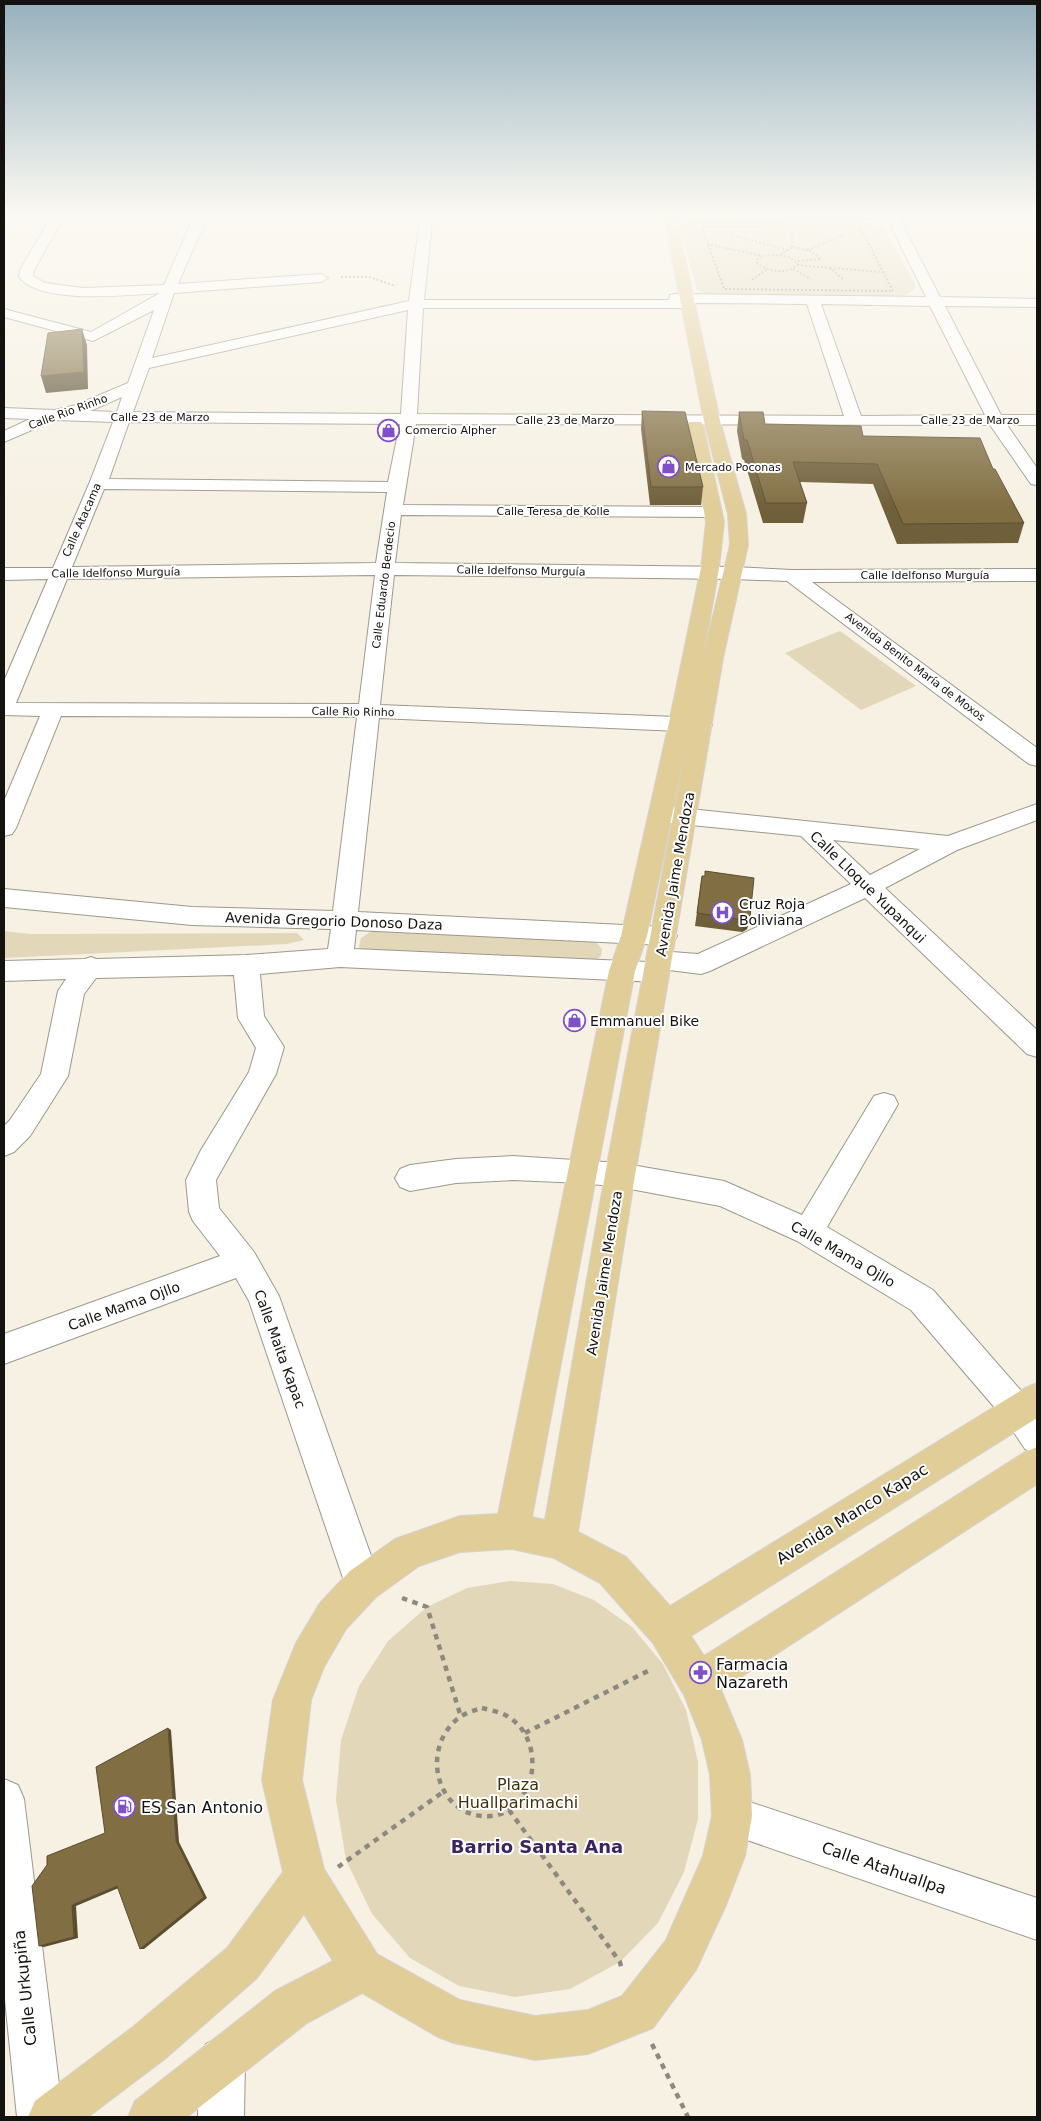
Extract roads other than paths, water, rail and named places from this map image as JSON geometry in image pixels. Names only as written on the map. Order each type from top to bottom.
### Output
[{"type":"main road","name":"Avenida Jaime Mendoza","points":[[683,311],[691,396],[703,421],[737,514],[739,545],[721,574]]},
{"type":"main road","name":"Avenida Jaime Mendoza","points":[[559,1541],[620,1175],[660,956],[673,815],[721,574],[703,421],[684,311]]},
{"type":"main road","name":"Avenida Jaime Mendoza","points":[[512,1531],[622,971],[673,815]]},
{"type":"main road","name":"Avenida Manco Kapac","points":[[668,1632],[1031,1415]]},
{"type":"main road","points":[[698,1682],[1037,1464]]},
{"type":"main road","points":[[512,1531],[559,1541],[613,1570],[668,1632],[698,1682],[722,1740],[730,1775],[732,1816],[724,1856],[711,1890],[681,1955],[637,2012],[588,2032],[535,2038],[454,2021],[362,1969],[308,1883],[282,1780],[292,1700],[309,1656],[333,1616],[363,1584],[408,1552],[460,1534],[512,1531]]},
{"type":"main road","points":[[51,2117],[150,2042],[242,1962],[308,1883]]},
{"type":"main road","points":[[151,2117],[291,2007],[362,1969]]},
{"type":"street","points":[[4,312],[93,337],[136,311]]},
{"type":"street","name":"Calle Atacama","points":[[4,705],[58,573],[98,484],[160,311]]},
{"type":"street","points":[[142,365],[357,311]]},
{"type":"street","name":"Calle Eduardo Berdecio","points":[[340,958],[385,569],[396,487],[409,419],[416,311]]},
{"type":"street","points":[[816,311],[854,420]]},
{"type":"street","points":[[941,311],[995,420],[1037,480]]},
{"type":"street","name":"Calle Rio Rinho","points":[[4,438],[49,416],[81,409],[133,386]]},
{"type":"street","name":"Calle 23 de Marzo","points":[[4,413],[122,417],[703,421],[1037,420]]},
{"type":"street","points":[[98,484],[396,487]]},
{"type":"street","name":"Calle Teresa de Kolle","points":[[393,510],[713,512]]},
{"type":"street","name":"Calle Idelfonso Murguía","points":[[4,574],[385,569],[792,576],[1037,575]]},
{"type":"street","name":"Avenida Benito María de Moxos","points":[[792,576],[1037,759]]},
{"type":"street","name":"Avenida Benito María de Moxos","points":[[820,576],[1005,711]]},
{"type":"street","name":"Calle Rio Rinho","points":[[4,709],[368,711],[691,724]]},
{"type":"street","points":[[4,828],[53,710]]},
{"type":"street","points":[[4,971],[91,967],[246,965],[340,958],[622,971],[660,956],[701,964],[867,887],[948,844],[1037,812]]},
{"type":"street","name":"Calle Lloque Yupanqui","points":[[673,815],[807,829],[1037,1046]]},
{"type":"street","points":[[807,829],[948,844]]},
{"type":"street","name":"Avenida Gregorio Donoso Daza","points":[[4,898],[192,916],[345,920],[634,936],[660,956]]},
{"type":"street","name":"Calle Maita Kapac","points":[[246,965],[251,1018],[270,1047],[262,1074],[210,1159],[201,1180],[204,1212],[243,1262],[263,1296],[363,1584]]},
{"type":"street","points":[[4,1144],[20,1128],[54,1076],[71,991],[91,967]]},
{"type":"street","points":[[808,1232],[884,1104]]},
{"type":"street","name":"Calle Mama Ojllo","points":[[410,1178],[456,1171],[513,1168],[582,1171],[620,1175],[724,1194],[808,1232],[922,1300],[1031,1415]]},
{"type":"street","name":"Calle Mama Ojllo","points":[[4,1349],[243,1262]]},
{"type":"street","name":"Calle Urkupiña","points":[[4,1799],[40,2117]]},
{"type":"street","name":"Calle Atahuallpa","points":[[732,1816],[1037,1919]]},
{"type":"street","points":[[221,2117],[222,2060]]},
{"type":"place","name":"Comercio Alpher","points":[[389,430]]},
{"type":"place","name":"Mercado Poconas","points":[[669,467]]},
{"type":"place","name":"Cruz Roja Boliviana","points":[[723,912]]},
{"type":"place","name":"Emmanuel Bike","points":[[574,1021]]},
{"type":"place","name":"Farmacia Nazareth","points":[[700,1673]]},
{"type":"place","name":"ES San Antonio","points":[[125,1807]]},
{"type":"district","name":"Barrio Santa Ana","points":[[537,1846]]},
{"type":"park label","name":"Plaza Huallparimachi","points":[[518,1793]]}]
